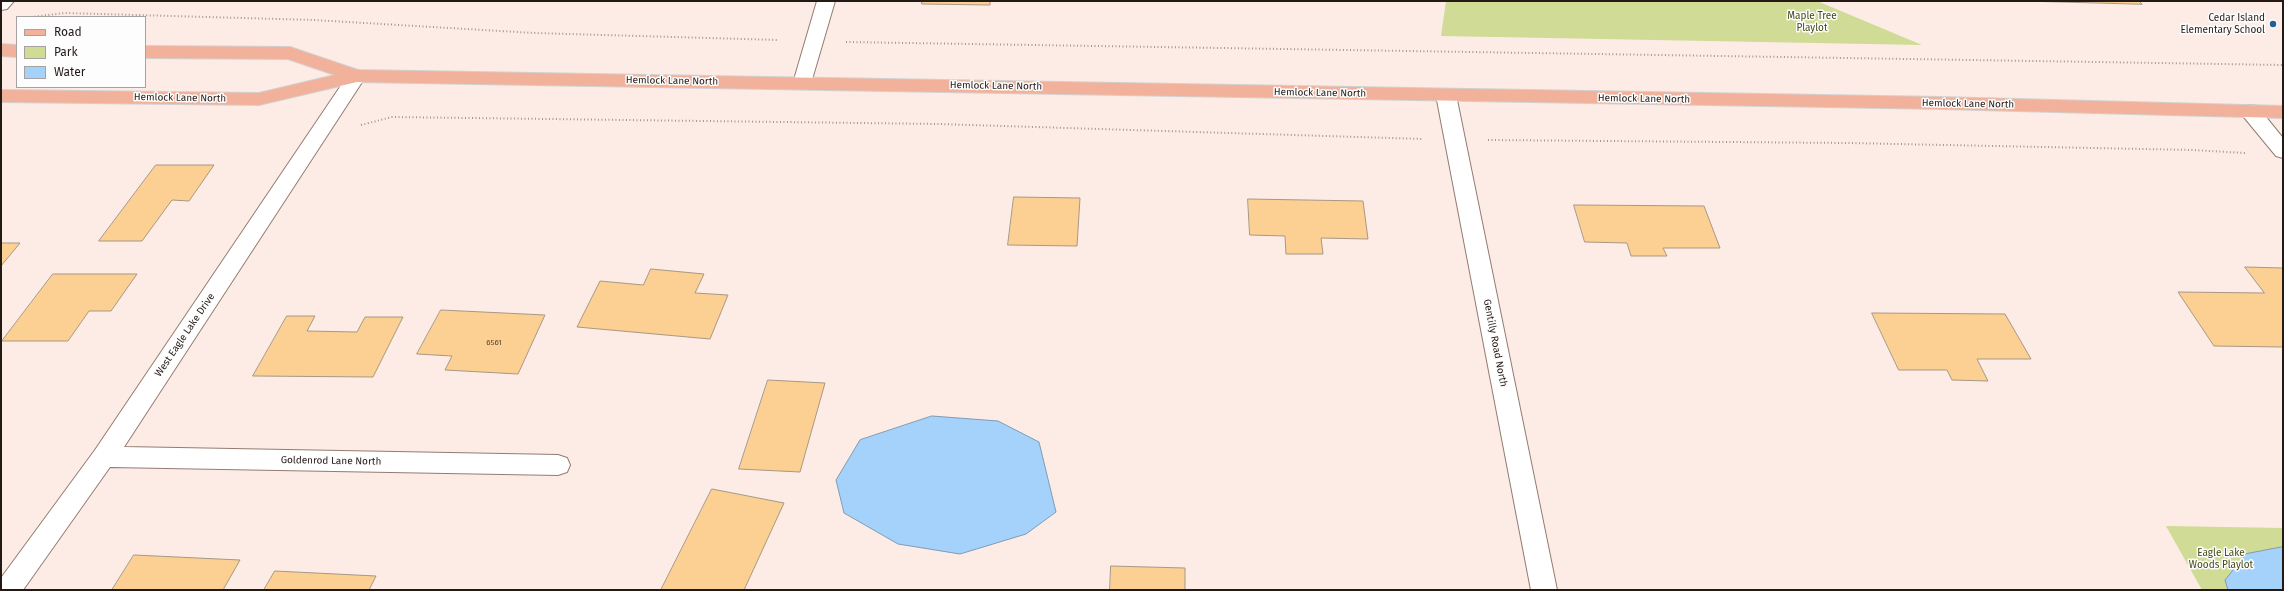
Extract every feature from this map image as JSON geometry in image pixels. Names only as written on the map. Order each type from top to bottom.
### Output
[{"type":"main road","points":[[1,50],[16,51]]},
{"type":"main road","name":"Hemlock Lane North","points":[[146,52],[290,54],[357,76]]},
{"type":"main road","name":"Hemlock Lane North","points":[[1,96],[259,99],[357,76],[1446,95],[2283,112]]},
{"type":"street","points":[[1,5],[5,1]]},
{"type":"street","points":[[802,83],[826,1]]},
{"type":"street","name":"West Eagle Lake Drive","points":[[8,590],[104,457],[357,76]]},
{"type":"street","name":"Gentilly Road North","points":[[1446,95],[1544,590]]},
{"type":"street","points":[[2250,111],[2283,151]]},
{"type":"street","name":"Goldenrod Lane North","points":[[104,457],[558,465]]},
{"type":"path","points":[[40,16],[65,13],[314,20],[534,34],[779,40]]},
{"type":"path","points":[[845,42],[2283,65]]},
{"type":"path","points":[[328,120],[359,125],[392,117],[938,124],[1455,140],[1847,143],[2192,150],[2253,154]]},
{"type":"green space","name":"Maple Tree Playlot","points":[[1446,1],[1817,1],[1922,45],[1441,36]]},
{"type":"green space","name":"Eagle Lake Woods Playlot","points":[[2166,526],[2283,528],[2283,590],[2202,590]]},
{"type":"water","points":[[932,416],[998,421],[1039,442],[1056,512],[1026,534],[960,554],[898,544],[844,513],[836,480],[860,440]]},
{"type":"water","points":[[2283,547],[2283,590],[2228,590],[2225,580],[2246,554]]},
{"type":"building","points":[[922,1],[990,1],[990,5],[922,4]]},
{"type":"building","points":[[2024,1],[2139,1],[2142,4]]},
{"type":"building","points":[[156,165],[214,165],[189,201],[172,200],[142,241],[99,241]]},
{"type":"building","points":[[1014,197],[1080,198],[1077,246],[1008,245]]},
{"type":"building","points":[[1248,199],[1363,201],[1368,239],[1321,238],[1323,254],[1286,254],[1285,236],[1250,235]]},
{"type":"building","points":[[1574,205],[1704,206],[1720,248],[1663,248],[1667,256],[1631,256],[1627,243],[1585,242]]},
{"type":"building","points":[[1,243],[20,243],[1,266]]},
{"type":"building","points":[[2245,267],[2283,268],[2283,347],[2214,346],[2178,292],[2264,293]]},
{"type":"building","points":[[651,269],[704,274],[695,293],[728,295],[710,339],[577,327],[600,281],[643,285]]},
{"type":"building","points":[[53,274],[137,274],[111,311],[89,311],[68,341],[2,341]]},
{"type":"building","points":[[441,310],[545,315],[518,374],[445,370],[452,356],[417,354]]},
{"type":"building","points":[[1872,313],[2005,314],[2031,359],[1977,359],[1988,381],[1952,380],[1947,370],[1899,370]]},
{"type":"building","points":[[287,316],[315,316],[307,331],[357,332],[365,317],[403,317],[373,377],[253,376]]},
{"type":"building","points":[[768,380],[825,383],[800,472],[739,469]]},
{"type":"building","points":[[712,489],[784,503],[744,590],[661,590]]},
{"type":"building","points":[[134,555],[240,560],[223,590],[112,590]]},
{"type":"building","points":[[1111,566],[1185,568],[1185,590],[1110,590]]},
{"type":"building","points":[[275,571],[376,576],[369,590],[264,590]]},
{"type":"place","name":"Cedar Island Elementary School","points":[[2273,24]]}]
